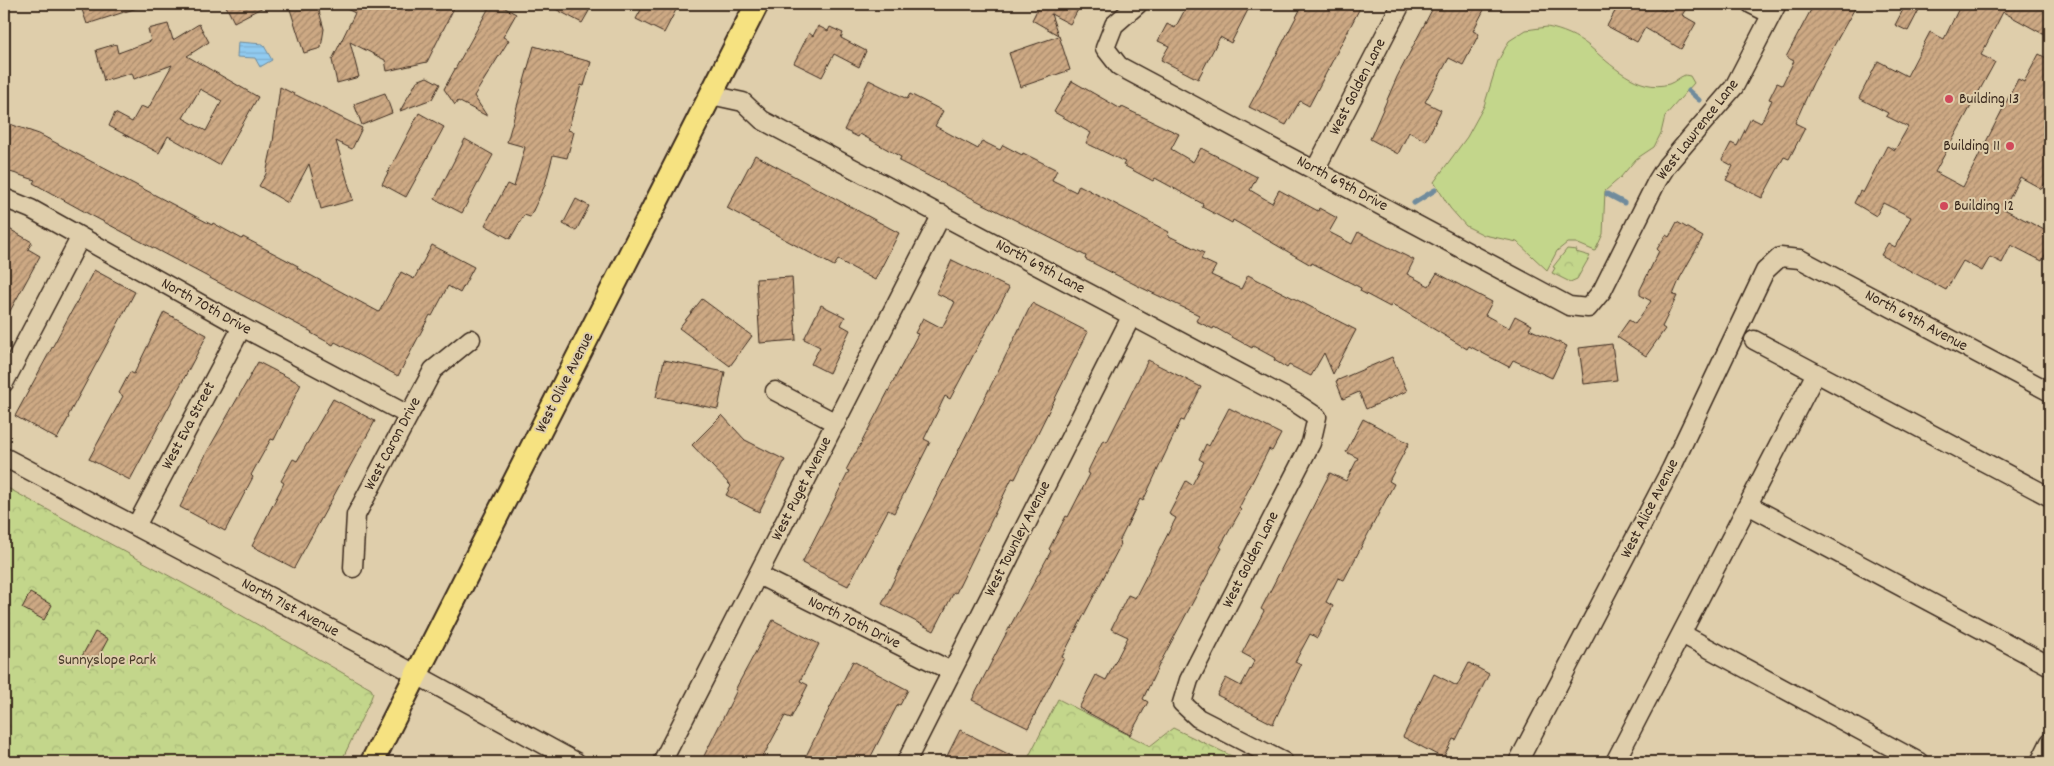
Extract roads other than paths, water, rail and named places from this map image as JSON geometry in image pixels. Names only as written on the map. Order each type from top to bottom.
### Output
[{"type":"main road","name":"West Olive Avenue","points":[[372,762],[757,4]]},
{"type":"street","name":"North 69th Drive","points":[[1138,4],[1114,25],[1105,48],[1119,66],[1569,306],[1588,308]]},
{"type":"street","name":"West Golden Lane","points":[[1315,170],[1401,4]]},
{"type":"street","points":[[1751,4],[1774,9]]},
{"type":"street","name":"West Lawrence Lane","points":[[1588,308],[1602,291],[1667,165],[1734,87],[1774,9]]},
{"type":"street","name":"North 69th Lane","points":[[711,95],[736,114],[762,120],[942,214],[1131,317],[1296,403],[1316,417]]},
{"type":"street","name":"North 70th Drive","points":[[4,198],[30,209],[242,327],[408,415]]},
{"type":"street","name":"West Puget Avenue","points":[[662,762],[942,214]]},
{"type":"street","points":[[4,383],[80,238]]},
{"type":"street","name":"North 69th Avenue","points":[[1780,257],[1800,259],[2050,392]]},
{"type":"street","name":"West Alice Avenue","points":[[1518,762],[1672,469],[1765,271],[1780,257]]},
{"type":"street","name":"West Townley Avenue","points":[[906,762],[1131,317]]},
{"type":"street","name":"West Eva Street","points":[[136,526],[242,327]]},
{"type":"street","name":"West Caron Drive","points":[[353,568],[356,515],[433,370],[470,339]]},
{"type":"street","points":[[1754,340],[2050,497]]},
{"type":"street","points":[[1615,762],[1816,373]]},
{"type":"street","points":[[774,390],[836,423]]},
{"type":"street","name":"West Golden Lane","points":[[1284,762],[1198,718],[1182,703],[1189,680],[1311,443],[1316,417]]},
{"type":"street","name":"North 71st Avenue","points":[[4,457],[576,762]]},
{"type":"street","points":[[1748,505],[2050,666]]},
{"type":"street","name":"North 70th Drive","points":[[758,575],[951,671]]},
{"type":"street","points":[[1682,634],[1920,762]]},
{"type":"street","points":[[2040,762],[2050,742]]},
{"type":"water","points":[[238,42],[263,44],[272,60],[260,67],[255,58],[237,57]]},
{"type":"waterway","points":[[1689,91],[1699,100]]},
{"type":"waterway","points":[[1414,203],[1435,190]]},
{"type":"waterway","points":[[1607,194],[1624,203]]},
{"type":"place","name":"Building 13","points":[[1949,99]]},
{"type":"place","name":"Building 11","points":[[2010,146]]},
{"type":"place","name":"Building 12","points":[[1944,206]]},
{"type":"park label","name":"Sunnyslope Park","points":[[107,660]]}]
